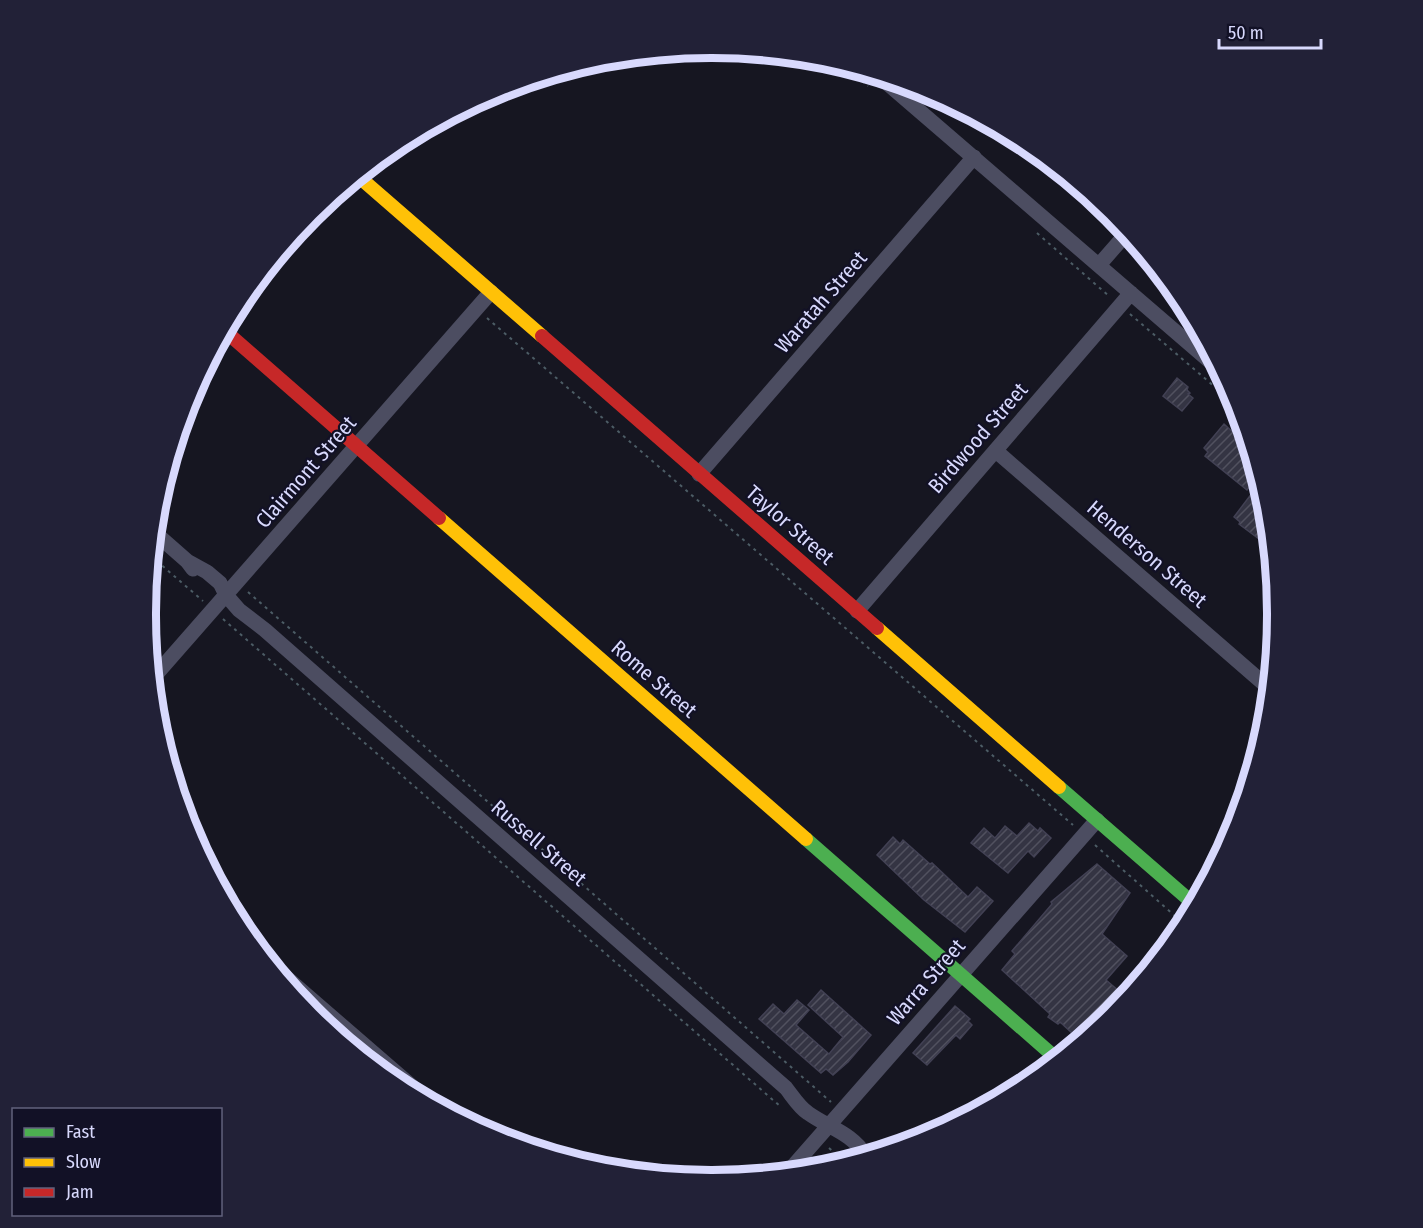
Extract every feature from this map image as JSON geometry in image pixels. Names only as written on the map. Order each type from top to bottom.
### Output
[{"type":"street","points":[[897,91],[1203,356]]},
{"type":"street","name":"Waratah Street","points":[[699,474],[974,157]]},
{"type":"street","name":"Taylor Street","points":[[363,181],[1188,900]]},
{"type":"street","points":[[1099,265],[1121,240]]},
{"type":"street","name":"Clairmont Street","points":[[159,671],[491,292]]},
{"type":"street","name":"Birdwood Street","points":[[857,611],[1131,294]]},
{"type":"street","name":"Rome Street","points":[[230,336],[1051,1054]]},
{"type":"street","name":"Henderson Street","points":[[996,451],[1262,682]]},
{"type":"street","name":"Russell Street","points":[[163,531],[200,579],[213,591],[226,595],[248,619],[265,630],[786,1088],[815,1106],[844,1145],[854,1151]]},
{"type":"street","name":"Warra Street","points":[[796,1163],[1097,820]]},
{"type":"street","points":[[314,1001],[387,1065]]},
{"type":"street","name":"Russell Street","points":[[829,1125],[850,1137],[862,1149]]},
{"type":"path","points":[[477,309],[1177,917]]},
{"type":"path","points":[[159,563],[783,1108]]},
{"type":"path","points":[[237,583],[842,1111]]},
{"type":"building","points":[[1177,378],[1188,387],[1187,390],[1190,393],[1188,394],[1193,398],[1182,411],[1163,396]]},
{"type":"building","points":[[1224,424],[1239,438],[1251,485],[1247,490],[1205,456],[1208,452],[1204,448]]},
{"type":"building","points":[[1252,493],[1262,541],[1239,524],[1240,522],[1234,517]]},
{"type":"building","points":[[1029,823],[1038,831],[1040,828],[1051,838],[1034,857],[1028,851],[1008,873],[971,843],[984,828],[995,838],[1005,826],[1017,836]]},
{"type":"building","points":[[893,837],[900,844],[903,840],[930,864],[932,863],[968,897],[977,887],[993,901],[965,932],[924,900],[877,855]]},
{"type":"building","points":[[1097,864],[1130,893],[1102,934],[1127,956],[1106,980],[1119,991],[1083,1028],[1080,1026],[1073,1034],[1060,1022],[1058,1024],[1048,1017],[1050,1014],[1002,970],[1015,954],[1012,951],[1052,904],[1051,902]]},
{"type":"building","points":[[821,990],[871,1035],[848,1062],[833,1075],[826,1069],[821,1073],[759,1019],[773,1004],[784,1014],[797,1000],[809,1010],[796,1025],[829,1054],[843,1037],[808,1005]]},
{"type":"building","points":[[955,1006],[970,1019],[968,1021],[972,1025],[960,1039],[956,1035],[927,1065],[913,1053]]},
{"type":"traffic: fast","points":[[1059,787],[1188,899]]},
{"type":"traffic: fast","points":[[806,839],[1051,1054]]},
{"type":"traffic: slow","points":[[364,181],[542,336]]},
{"type":"traffic: slow","points":[[439,518],[806,839]]},
{"type":"traffic: slow","points":[[877,628],[1059,787]]},
{"type":"traffic: jam","points":[[230,336],[439,518]]},
{"type":"traffic: jam","points":[[542,336],[877,628]]}]
